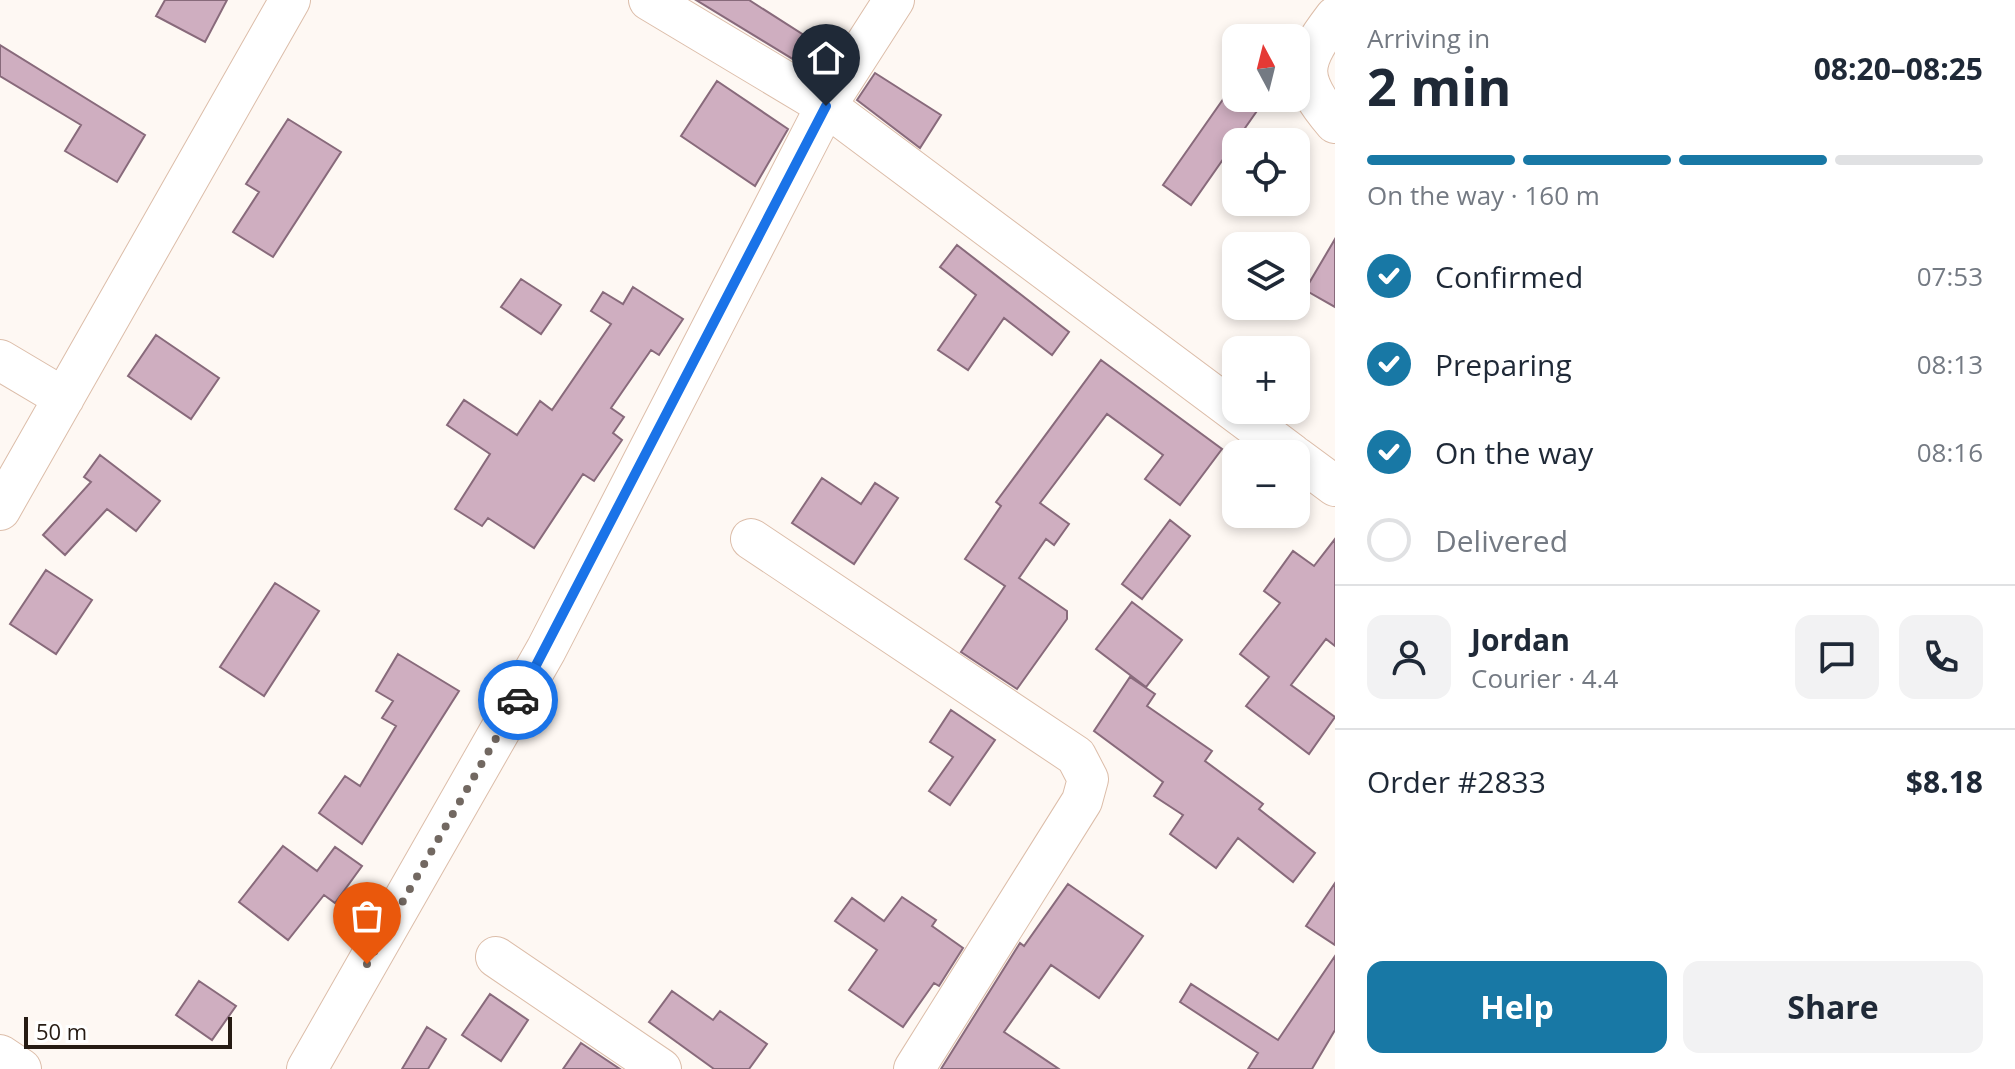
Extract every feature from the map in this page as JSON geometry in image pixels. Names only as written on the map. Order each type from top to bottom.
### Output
[{"type":"street","points":[[0,510],[290,0]]},
{"type":"street","points":[[649,0],[826,106],[1273,440]]},
{"type":"street","points":[[307,1069],[546,650],[826,106],[894,0]]},
{"type":"street","points":[[1335,17],[1310,49],[1306,70],[1311,90],[1335,123]]},
{"type":"street","points":[[0,360],[64,398]]},
{"type":"street","points":[[1310,468],[1335,486]]},
{"type":"street","points":[[751,539],[1076,756],[1088,779],[1082,801],[914,1069]]},
{"type":"street","points":[[496,957],[661,1069]]},
{"type":"street","points":[[0,1055],[21,1069]]},
{"type":"building","points":[[165,0],[227,0],[205,42],[156,16]]},
{"type":"building","points":[[696,0],[749,0],[832,53],[819,75]]},
{"type":"building","points":[[0,45],[145,135],[117,182],[65,151],[81,125],[0,76]]},
{"type":"building","points":[[875,73],[941,115],[920,148],[857,100]]},
{"type":"building","points":[[717,81],[788,129],[755,186],[681,136]]},
{"type":"building","points":[[1222,101],[1222,112],[1256,112],[1245,128],[1222,128],[1222,161],[1191,205],[1163,185]]},
{"type":"building","points":[[288,119],[341,152],[273,257],[233,232],[259,192],[246,184]]},
{"type":"building","points":[[1335,239],[1335,307],[1310,293],[1310,282]]},
{"type":"building","points":[[957,245],[1069,332],[1052,355],[1004,318],[968,370],[938,350],[976,295],[940,267]]},
{"type":"building","points":[[521,279],[561,305],[541,334],[501,307]]},
{"type":"building","points":[[633,287],[683,319],[659,355],[651,350],[611,408],[624,417],[613,433],[622,440],[594,481],[583,474],[534,548],[488,518],[482,526],[455,509],[490,454],[447,425],[464,400],[517,435],[540,401],[552,410],[611,324],[591,311],[603,292],[623,304]]},
{"type":"building","points":[[156,335],[219,378],[191,419],[128,376]]},
{"type":"building","points":[[1101,360],[1222,449],[1180,505],[1145,479],[1163,455],[1107,414],[1040,503],[1069,524],[1054,545],[1046,539],[1019,578],[1067,611],[1067,619],[1017,689],[961,652],[1005,586],[965,559],[1001,506],[996,502]]},
{"type":"building","points":[[100,455],[160,501],[136,531],[107,509],[65,555],[43,535],[91,482],[84,477]]},
{"type":"building","points":[[822,478],[861,504],[875,483],[898,498],[854,564],[792,523]]},
{"type":"building","points":[[1170,520],[1190,536],[1142,599],[1122,584]]},
{"type":"building","points":[[1335,539],[1335,646],[1326,639],[1291,685],[1335,717],[1309,754],[1246,706],[1269,677],[1240,654],[1280,603],[1264,591],[1293,551],[1314,566]]},
{"type":"building","points":[[46,570],[92,600],[56,654],[10,624]]},
{"type":"building","points":[[275,583],[319,611],[264,696],[220,667]]},
{"type":"building","points":[[1132,602],[1182,640],[1146,687],[1096,649]]},
{"type":"building","points":[[398,654],[459,691],[362,844],[319,813],[345,776],[360,786],[396,726],[382,718],[393,701],[376,691]]},
{"type":"building","points":[[1130,677],[1155,694],[1147,706],[1212,751],[1205,761],[1263,804],[1259,809],[1315,853],[1293,882],[1238,838],[1216,868],[1170,834],[1183,815],[1154,796],[1163,782],[1094,731]]},
{"type":"building","points":[[951,710],[995,740],[950,805],[929,791],[953,757],[930,742]]},
{"type":"building","points":[[283,846],[317,871],[335,847],[362,866],[335,903],[324,895],[288,940],[239,902]]},
{"type":"building","points":[[1335,883],[1335,945],[1306,926]]},
{"type":"building","points":[[1068,884],[1143,936],[1099,998],[1051,965],[1004,1032],[1059,1069],[941,1069],[1020,943],[1024,946]]},
{"type":"building","points":[[902,897],[936,920],[932,926],[963,948],[939,986],[934,983],[903,1027],[849,990],[877,950],[835,921],[852,898],[884,921]]},
{"type":"building","points":[[1335,956],[1335,1030],[1312,1069],[1248,1069],[1258,1053],[1180,1002],[1191,984],[1278,1040]]},
{"type":"building","points":[[199,981],[236,1006],[212,1040],[176,1015]]},
{"type":"building","points":[[672,991],[713,1020],[720,1011],[767,1044],[749,1069],[714,1069],[649,1022]]},
{"type":"building","points":[[490,994],[528,1020],[501,1061],[462,1035]]},
{"type":"building","points":[[427,1027],[446,1039],[428,1069],[402,1069]]},
{"type":"building","points":[[581,1043],[620,1069],[563,1069]]},
{"type":"way so far","points":[[367,964],[518,700]]},
{"type":"route","points":[[518,700],[826,106]]}]
